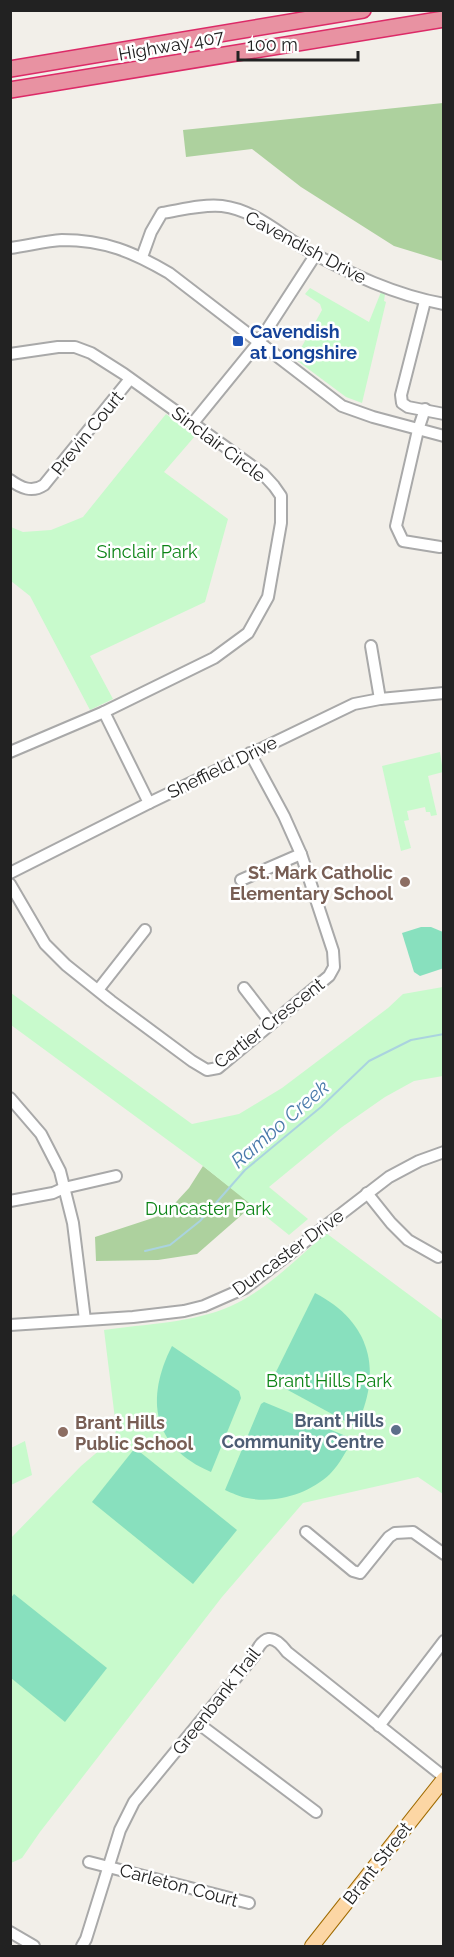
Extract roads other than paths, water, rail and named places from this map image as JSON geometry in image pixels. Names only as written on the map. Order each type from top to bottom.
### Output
[{"type":"highway","name":"Highway 407","points":[[10,69],[363,10]]},
{"type":"highway","name":"Highway 407","points":[[10,90],[444,19]]},
{"type":"main road","name":"Brant Street","points":[[312,1947],[444,1778]]},
{"type":"street","name":"Cavendish Drive","points":[[142,257],[151,232],[162,213],[210,206],[224,207],[259,218],[316,254],[379,286],[425,301],[444,304]]},
{"type":"street","points":[[10,248],[61,240],[107,244],[142,257],[169,273],[342,406],[444,436]]},
{"type":"street","points":[[193,423],[259,342],[316,254]]},
{"type":"street","points":[[425,301],[401,395],[402,403],[444,414]]},
{"type":"street","name":"Sinclair Circle","points":[[10,354],[58,347],[75,347],[91,353],[263,474],[281,496],[281,523],[268,597],[248,633],[214,658],[104,712],[10,752]]},
{"type":"street","name":"Previn Court","points":[[10,480],[20,488],[40,489],[130,379]]},
{"type":"street","points":[[424,409],[396,526],[403,540],[440,547]]},
{"type":"street","points":[[371,646],[380,699]]},
{"type":"street","name":"Sheffield Drive","points":[[10,873],[250,753],[354,704],[380,699],[444,693]]},
{"type":"street","points":[[104,712],[149,803]]},
{"type":"street","name":"Cartier Crescent","points":[[10,884],[45,944],[66,965],[192,1061],[207,1070],[218,1068],[329,976],[334,967],[333,951],[301,854],[284,816],[250,753]]},
{"type":"street","points":[[241,880],[301,854]]},
{"type":"street","points":[[98,990],[145,930]]},
{"type":"street","points":[[244,988],[271,1023]]},
{"type":"street","points":[[10,1098],[41,1134],[60,1171],[73,1223],[85,1320]]},
{"type":"street","name":"Duncaster Drive","points":[[10,1325],[184,1311],[204,1306],[245,1288],[389,1177],[419,1161],[444,1152]]},
{"type":"street","points":[[10,1201],[53,1193],[64,1188],[116,1176]]},
{"type":"street","points":[[367,1193],[391,1223],[408,1239],[438,1257]]},
{"type":"street","points":[[306,1532],[353,1571],[360,1573],[389,1537],[395,1533],[413,1532],[444,1554]]},
{"type":"street","name":"Greenbank Trail","points":[[82,1947],[120,1830],[134,1802],[254,1656],[260,1644],[266,1640],[274,1639],[280,1642],[287,1652],[444,1778]]},
{"type":"street","points":[[379,1726],[444,1641]]},
{"type":"street","points":[[199,1724],[316,1812]]},
{"type":"street","points":[[89,1862],[109,1866]]},
{"type":"street","name":"Carleton Court","points":[[109,1866],[249,1904]]},
{"type":"street","points":[[10,1932],[21,1943],[34,1947]]},
{"type":"waterway","name":"Rambo Creek","points":[[145,1251],[170,1245],[200,1221],[245,1170],[321,1107],[369,1061],[411,1040],[444,1034]]},
{"type":"place","name":"Cavendish at Longshire","points":[[238,341]]},
{"type":"place","name":"St. Mark Catholic Elementary School","points":[[405,882]]},
{"type":"place","name":"Brant Hills Community Centre","points":[[396,1430]]},
{"type":"place","name":"Brant Hills Public School","points":[[63,1432]]},
{"type":"park label","name":"Sinclair Park","points":[[147,551]]},
{"type":"park label","name":"Duncaster Park","points":[[208,1208]]},
{"type":"park label","name":"Brant Hills Park","points":[[329,1380]]}]
